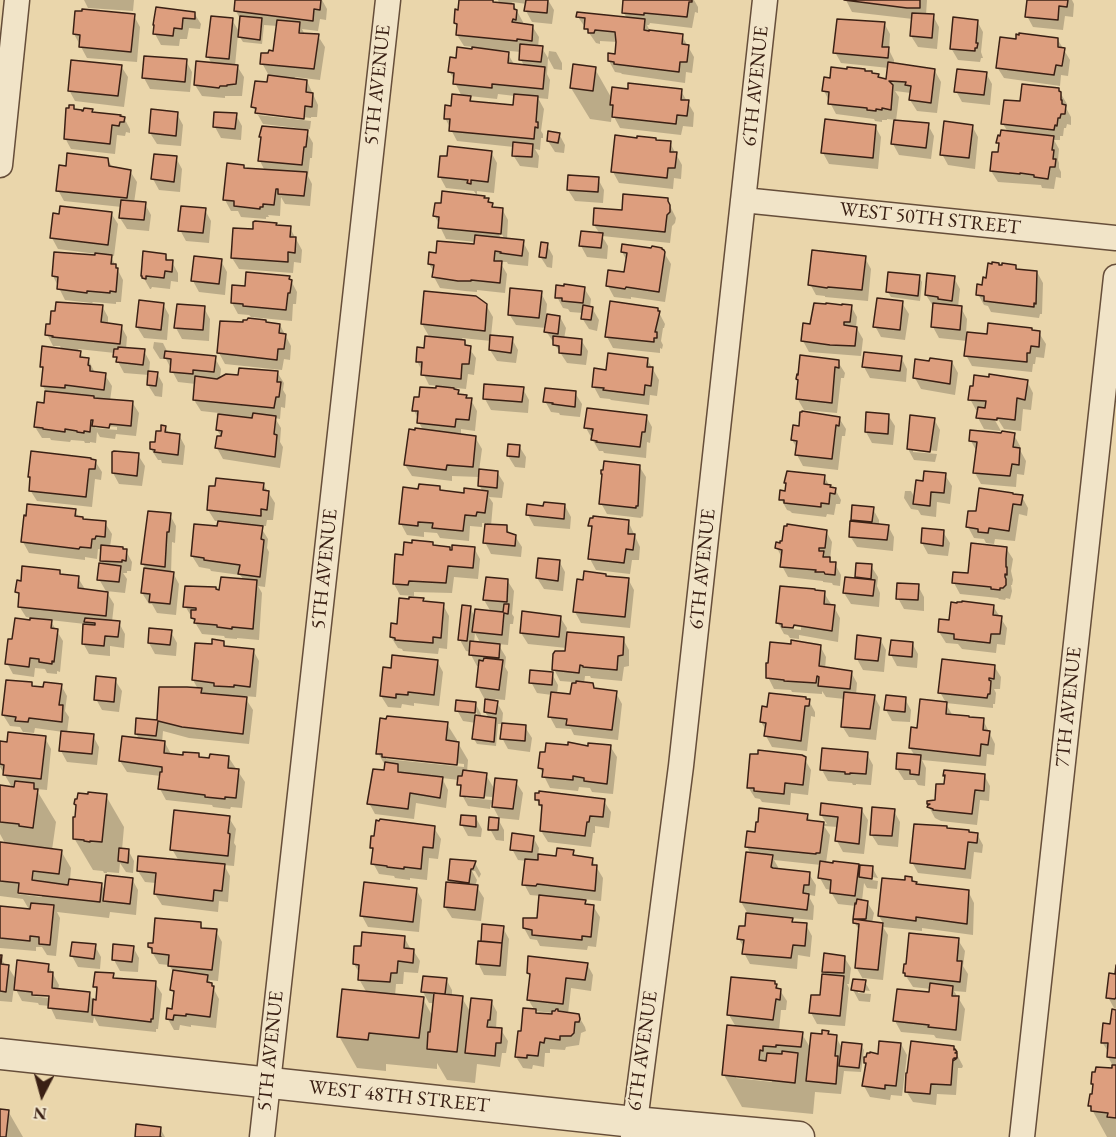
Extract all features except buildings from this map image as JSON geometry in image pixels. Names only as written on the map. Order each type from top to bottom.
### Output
[{"type":"street","points":[[0,165],[17,0]]},
{"type":"street","name":"5TH AVENUE","points":[[262,1137],[388,0]]},
{"type":"street","name":"6TH AVENUE","points":[[633,1130],[681,766],[765,0]]},
{"type":"street","name":"WEST 50TH STREET","points":[[743,200],[1116,238]]},
{"type":"street","name":"7TH AVENUE","points":[[1022,1137],[1116,277]]},
{"type":"street","name":"WEST 48TH STREET","points":[[0,1054],[267,1083],[633,1130],[799,1137]]}]
